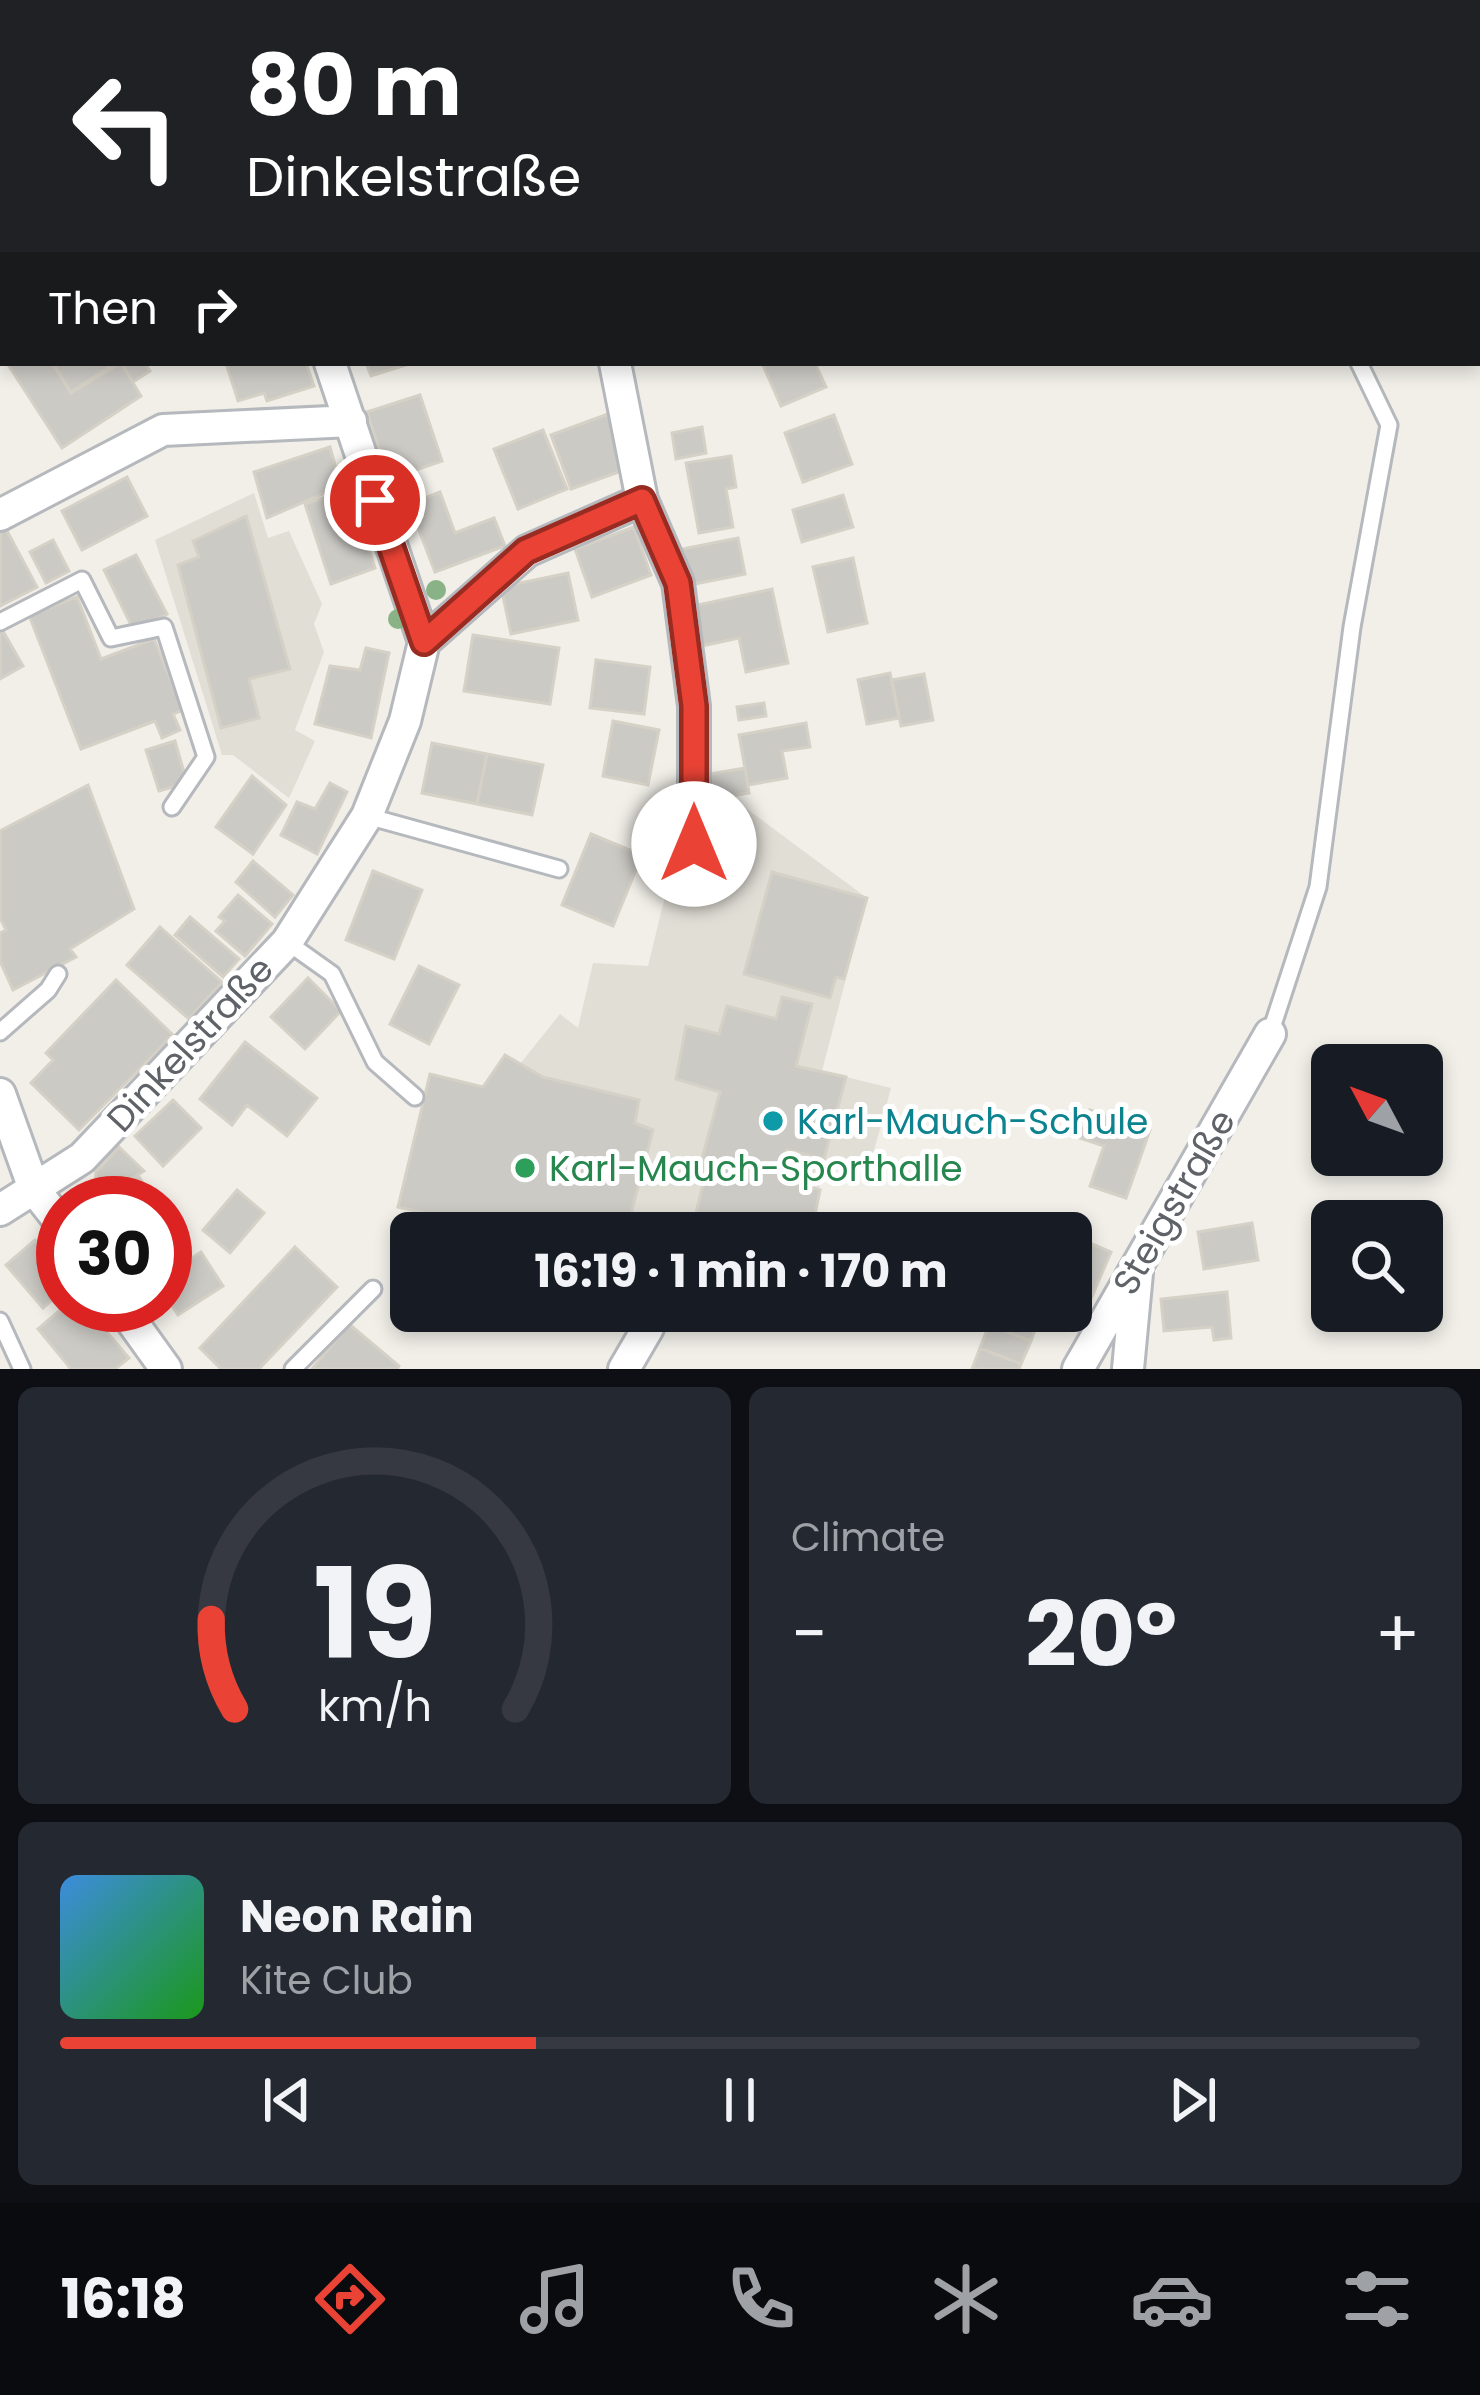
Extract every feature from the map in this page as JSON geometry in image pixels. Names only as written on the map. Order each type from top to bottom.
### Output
[{"type":"street","points":[[332,366],[424,642],[526,551],[642,500]]},
{"type":"street","points":[[616,366],[642,500],[678,583],[694,706],[694,844]]},
{"type":"street","points":[[0,515],[164,430],[351,421]]},
{"type":"street","name":"Dinkelstraße","points":[[0,1210],[82,1157],[287,942],[367,816],[405,721],[424,642]]},
{"type":"street","name":"Steigstraße","points":[[1078,1369],[1270,1034]]},
{"type":"street","points":[[0,1094],[36,1192]]},
{"type":"street","points":[[1128,1369],[1138,1262]]},
{"type":"street","points":[[139,1332],[166,1369]]},
{"type":"street","points":[[624,1369],[646,1332]]},
{"type":"lane","points":[[1270,1034],[1318,887],[1352,627],[1389,425],[1360,366]]},
{"type":"lane","points":[[0,622],[82,580],[111,638],[164,628],[206,757],[172,807]]},
{"type":"lane","points":[[367,816],[559,868]]},
{"type":"lane","name":"Dinkelstraße","points":[[287,942],[332,974],[375,1062],[415,1096]]},
{"type":"lane","points":[[0,1032],[58,974]]},
{"type":"lane","points":[[293,1369],[373,1289]]},
{"type":"lane","points":[[0,1321],[22,1369]]},
{"type":"shaded area","points":[[254,493],[268,538],[289,531],[322,604],[314,624],[324,652],[295,730],[315,741],[289,798],[233,755],[222,755],[155,540]]},
{"type":"shaded area","points":[[694,802],[747,809],[867,898],[822,1071],[891,1088],[869,1169],[824,1160],[815,1212],[631,1212],[652,1131],[520,1064],[560,1014],[578,1028],[593,963],[648,966],[669,880],[660,804]]},
{"type":"building","points":[[9,366],[54,366],[71,393],[123,366],[141,396],[62,448]]},
{"type":"building","points":[[55,366],[110,366],[71,392]]},
{"type":"building","points":[[123,366],[147,366],[150,371],[133,382]]},
{"type":"building","points":[[227,366],[307,366],[314,386],[267,401],[264,393],[238,401]]},
{"type":"building","points":[[367,366],[403,366],[371,376]]},
{"type":"building","points":[[763,366],[816,366],[826,387],[781,406]]},
{"type":"building","points":[[420,395],[442,461],[389,479],[367,412]]},
{"type":"building","points":[[608,414],[627,469],[571,489],[551,435]]},
{"type":"building","points":[[834,415],[852,464],[803,482],[785,433]]},
{"type":"building","points":[[702,427],[706,453],[676,459],[672,433]]},
{"type":"building","points":[[543,430],[567,489],[518,509],[494,449]]},
{"type":"building","points":[[330,447],[341,486],[267,518],[254,472]]},
{"type":"building","points":[[731,456],[736,487],[726,489],[733,527],[699,533],[686,463]]},
{"type":"building","points":[[127,477],[147,516],[82,550],[62,511]]},
{"type":"building","points":[[349,489],[375,568],[331,584],[305,504]]},
{"type":"building","points":[[440,492],[455,533],[494,518],[505,546],[435,572],[409,504]]},
{"type":"building","points":[[843,495],[853,527],[802,542],[793,510]]},
{"type":"building","points":[[246,516],[290,669],[249,679],[259,718],[221,728],[178,565],[199,557],[193,541]]},
{"type":"building","points":[[5,527],[37,587],[0,606],[0,530]]},
{"type":"building","points":[[634,527],[651,575],[592,597],[575,549]]},
{"type":"building","points":[[738,538],[745,574],[690,585],[683,549]]},
{"type":"building","points":[[53,540],[69,571],[46,583],[30,552]]},
{"type":"building","points":[[136,555],[167,614],[134,631],[104,570]]},
{"type":"building","points":[[853,558],[867,623],[828,632],[813,567]]},
{"type":"building","points":[[568,573],[578,620],[511,634],[501,587]]},
{"type":"building","points":[[772,589],[788,663],[746,672],[739,638],[702,646],[694,606]]},
{"type":"building","points":[[77,597],[101,659],[154,639],[183,710],[173,714],[180,730],[162,738],[155,721],[81,749],[29,615]]},
{"type":"building","points":[[3,631],[23,666],[0,679],[0,633]]},
{"type":"building","points":[[473,635],[559,648],[550,704],[464,691]]},
{"type":"building","points":[[366,648],[389,653],[371,738],[315,724],[330,666],[360,670]]},
{"type":"building","points":[[596,660],[650,667],[644,714],[590,708]]},
{"type":"building","points":[[890,673],[899,718],[867,724],[858,680]]},
{"type":"building","points":[[924,674],[933,720],[901,726],[892,680]]},
{"type":"building","points":[[764,703],[766,716],[739,720],[737,707]]},
{"type":"building","points":[[613,721],[659,730],[648,785],[603,776]]},
{"type":"building","points":[[806,723],[810,747],[782,751],[787,778],[748,785],[739,735]]},
{"type":"building","points":[[175,741],[187,783],[159,791],[146,750]]},
{"type":"building","points":[[432,743],[487,754],[477,804],[422,793]]},
{"type":"building","points":[[487,754],[543,765],[532,815],[477,804]]},
{"type":"building","points":[[745,768],[749,793],[708,800],[704,775]]},
{"type":"building","points":[[252,776],[286,805],[253,854],[216,827]]},
{"type":"building","points":[[330,783],[347,792],[317,854],[281,835],[297,802],[315,809]]},
{"type":"building","points":[[88,785],[134,909],[70,949],[76,957],[13,990],[0,961],[0,933],[6,930],[0,918],[0,831]]},
{"type":"building","points":[[591,834],[642,855],[613,926],[562,905]]},
{"type":"building","points":[[253,861],[293,895],[275,917],[236,882]]},
{"type":"building","points":[[373,871],[422,890],[394,959],[346,940]]},
{"type":"building","name":"Karl-Mauch-Schule","points":[[772,872],[867,898],[844,979],[836,977],[830,998],[744,974]]},
{"type":"building","points":[[238,895],[272,924],[245,956],[216,931],[225,921],[219,917]]},
{"type":"building","points":[[190,917],[239,959],[223,977],[175,935]]},
{"type":"building","points":[[160,927],[222,982],[189,1019],[127,965]]},
{"type":"building","points":[[419,966],[459,985],[429,1044],[390,1024]]},
{"type":"building","points":[[308,978],[341,1011],[305,1049],[271,1017]]},
{"type":"building","points":[[116,980],[173,1035],[79,1130],[31,1083],[53,1060],[46,1053]]},
{"type":"building","name":"Karl-Mauch-Schule","points":[[782,997],[812,1004],[796,1066],[846,1077],[824,1159],[787,1150],[779,1179],[820,1190],[816,1212],[696,1212],[706,1172],[699,1170],[720,1092],[676,1079],[686,1026],[719,1034],[727,1006],[776,1019]]},
{"type":"building","points":[[245,1042],[317,1098],[287,1136],[247,1105],[232,1125],[200,1099]]},
{"type":"building","name":"Karl-Mauch-Sporthalle","points":[[505,1055],[543,1077],[639,1100],[635,1123],[653,1130],[632,1212],[421,1212],[398,1207],[430,1074],[483,1087]]},
{"type":"building","points":[[173,1100],[201,1128],[163,1166],[135,1136]]},
{"type":"building","points":[[1090,1110],[1150,1130],[1126,1198],[1090,1186],[1104,1146],[1080,1138]]},
{"type":"building","points":[[119,1147],[144,1171],[136,1176],[96,1176]]},
{"type":"building","points":[[237,1190],[264,1213],[230,1253],[203,1230]]},
{"type":"building","points":[[1252,1223],[1258,1260],[1204,1269],[1198,1232]]},
{"type":"building","points":[[35,1240],[36,1300],[6,1265]]},
{"type":"building","points":[[1092,1244],[1111,1252],[1092,1296]]},
{"type":"building","points":[[295,1247],[337,1287],[259,1369],[221,1369],[200,1348]]},
{"type":"building","points":[[201,1252],[223,1286],[192,1306],[192,1258]]},
{"type":"building","points":[[1227,1292],[1231,1338],[1214,1340],[1212,1327],[1164,1331],[1161,1299]]},
{"type":"building","points":[[349,1324],[399,1366],[397,1369],[312,1369]]},
{"type":"building","points":[[40,1332],[107,1332],[129,1358],[115,1369],[71,1369]]},
{"type":"building","points":[[986,1332],[1007,1332],[1031,1341],[1021,1364],[980,1348]]},
{"type":"building","points":[[1007,1332],[1034,1332],[1031,1341]]},
{"type":"building","points":[[980,1348],[1021,1364],[1019,1369],[972,1369]]},
{"type":"place","name":"Karl-Mauch-Schule","points":[[773,1121]]},
{"type":"place","name":"Karl-Mauch-Sporthalle","points":[[525,1168]]},
{"type":"route","points":[[375,500],[424,642],[526,551],[642,500],[678,583],[694,706],[694,844]]}]
